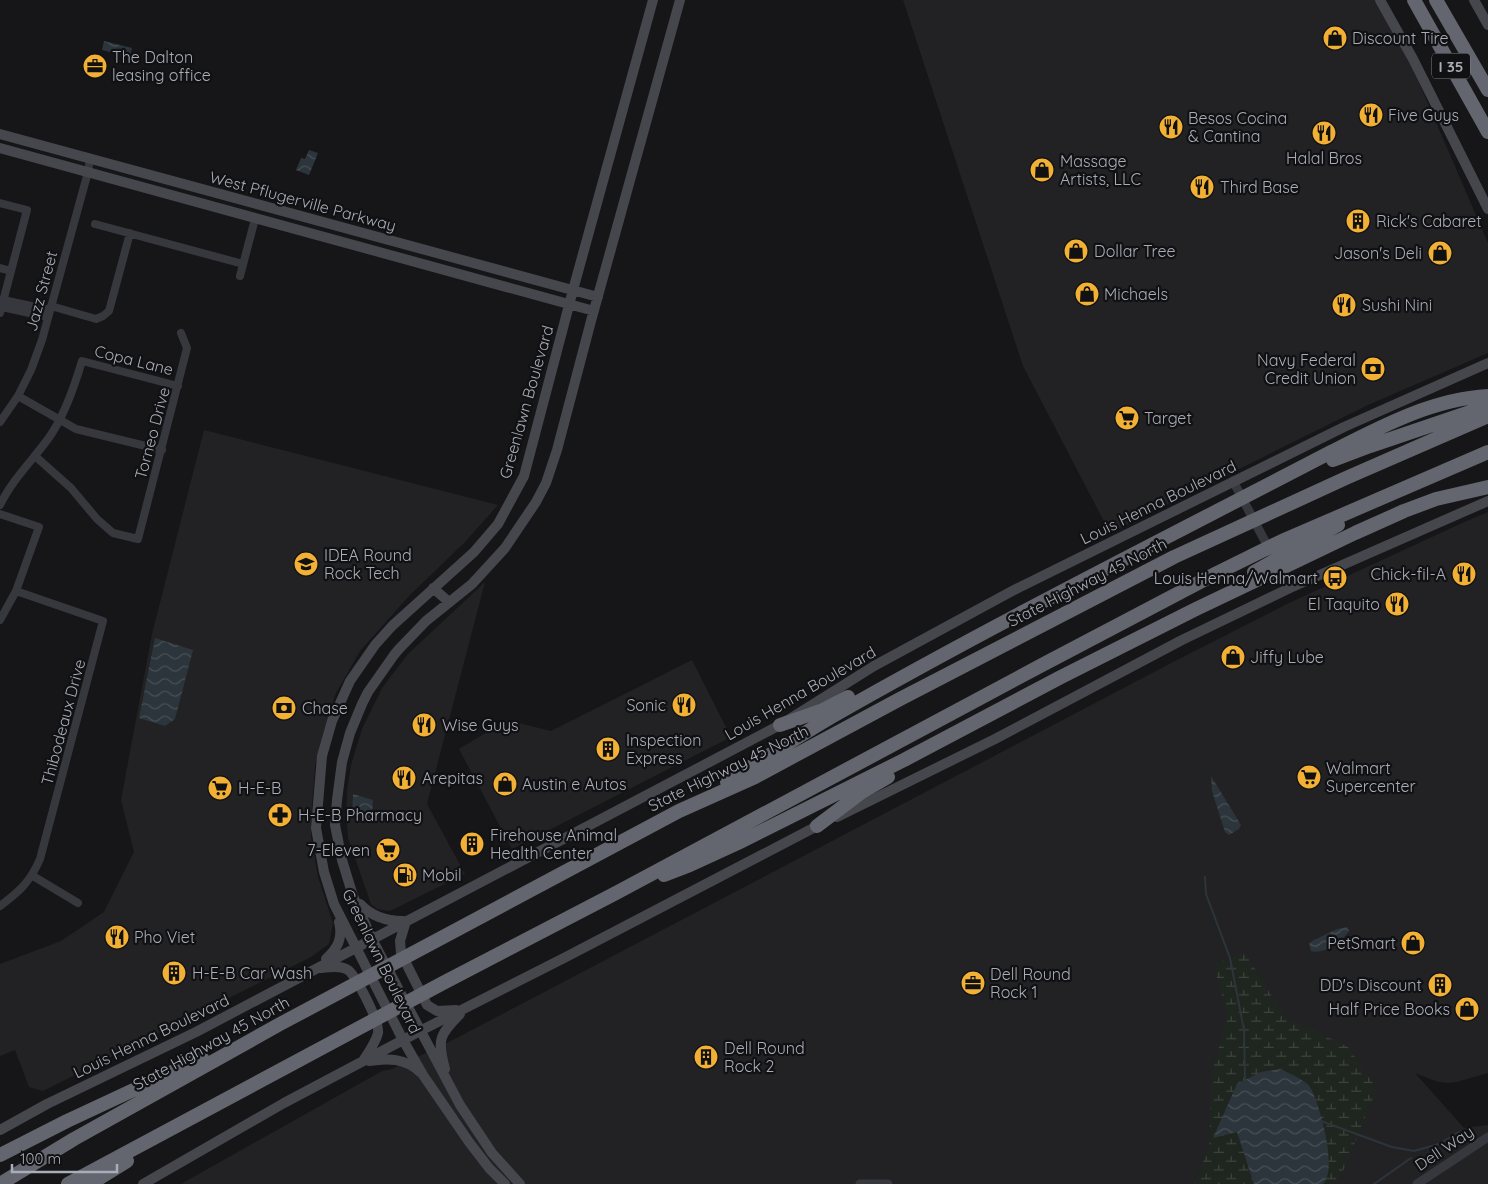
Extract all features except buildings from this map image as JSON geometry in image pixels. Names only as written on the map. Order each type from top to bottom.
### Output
[{"type":"highway","name":"I 35","points":[[1414,0],[1488,132]]},
{"type":"highway","name":"I 35","points":[[1437,1],[1488,90]]},
{"type":"highway","points":[[680,811],[831,717],[1024,612],[1364,436],[1423,409],[1452,401],[1488,396]]},
{"type":"highway","points":[[780,725],[824,710],[1091,574],[1306,470],[1488,406]]},
{"type":"highway","name":"State Highway 45 North","points":[[0,1184],[74,1139],[280,1024],[680,811],[755,777],[900,699],[1174,557],[1346,478],[1488,416]]},
{"type":"highway","points":[[68,1184],[94,1178],[227,1098],[1225,569],[1282,541],[1488,452]]},
{"type":"highway","points":[[616,893],[690,866],[904,760],[1196,609],[1355,533],[1436,499],[1488,487]]},
{"type":"highway","points":[[817,826],[862,792],[994,718],[1132,650],[1215,594],[1320,536],[1383,497]]},
{"type":"highway","points":[[0,1155],[148,1082],[280,1024]]},
{"type":"main road","name":"Greenlawn Boulevard","points":[[505,1184],[489,1168],[469,1142],[423,1075],[403,1040],[334,904],[324,872],[316,828],[322,756],[332,721],[350,681],[375,645],[392,626],[474,552],[498,524],[524,476],[653,0]]},
{"type":"main road","name":"Greenlawn Boulevard","points":[[520,1184],[492,1153],[469,1120],[372,939],[353,896],[342,860],[335,825],[342,762],[350,734],[362,704],[368,692],[394,655],[426,621],[472,584],[505,548],[536,502],[542,489],[557,450],[680,0]]},
{"type":"main road","points":[[1380,0],[1488,209]]},
{"type":"main road","points":[[1474,0],[1488,25]]},
{"type":"main road","name":"West Pflugerville Parkway","points":[[0,134],[598,297]]},
{"type":"main road","name":"West Pflugerville Parkway","points":[[0,148],[594,311]]},
{"type":"main road","points":[[330,240],[334,226]]},
{"type":"main road","name":"Louis Henna Boulevard","points":[[0,1130],[48,1104],[196,1032],[780,725],[874,666],[1016,589],[1344,427],[1488,363]]},
{"type":"main road","points":[[143,1184],[284,1103],[420,1031],[817,826],[995,740],[1182,640],[1290,588],[1488,502]]},
{"type":"main road","points":[[433,588],[449,602]]},
{"type":"main road","points":[[353,896],[367,912],[391,921],[406,921],[400,940],[401,952],[428,1005],[437,1011],[465,1009]]},
{"type":"main road","points":[[316,968],[332,953],[339,943],[341,932],[334,904]]},
{"type":"main road","points":[[316,968],[333,966],[347,969],[356,979],[377,1022],[378,1033],[363,1062]]},
{"type":"main road","points":[[448,1082],[440,1051],[441,1038],[445,1030],[465,1009]]},
{"type":"main road","points":[[363,1062],[387,1058],[399,1060],[416,1068],[423,1075]]},
{"type":"main road","points":[[469,1142],[478,1151],[492,1153]]},
{"type":"street","name":"Jazz Street","points":[[0,422],[18,396],[31,370],[42,340],[90,159]]},
{"type":"street","points":[[0,203],[27,210],[2,307],[49,311],[96,319],[103,316],[108,311],[130,234]]},
{"type":"street","points":[[240,276],[255,219]]},
{"type":"street","points":[[94,224],[243,264]]},
{"type":"street","points":[[0,268],[11,271]]},
{"type":"street","name":"Torneo Drive","points":[[35,456],[71,488],[97,519],[113,533],[138,540],[187,348],[181,334]]},
{"type":"street","name":"Copa Lane","points":[[59,419],[73,389],[82,361],[178,386]]},
{"type":"street","points":[[18,396],[76,429],[162,450]]},
{"type":"street","points":[[0,505],[13,482],[49,438],[59,419]]},
{"type":"street","points":[[1233,481],[1290,588]]},
{"type":"street","points":[[0,514],[39,527],[16,591],[0,620]]},
{"type":"street","name":"Thibodeaux Drive","points":[[0,906],[20,890],[32,876],[40,859],[103,621],[16,591]]},
{"type":"street","points":[[32,876],[78,902]]},
{"type":"street","name":"Dell Way","points":[[1418,1184],[1488,1137]]},
{"type":"street","points":[[860,1184],[888,1184]]},
{"type":"shaded area","points":[[903,0],[1380,0],[1392,20],[1488,243],[1488,353],[1368,405],[1110,533],[1023,366]]},
{"type":"shaded area","points":[[204,430],[498,505],[465,542],[409,596],[360,651],[335,695],[315,766],[311,818],[311,837],[318,877],[333,923],[329,944],[311,957],[43,1091],[29,1087],[15,1050],[0,1056],[0,964],[61,941],[104,912],[134,852],[121,800],[152,634]]},
{"type":"shaded area","points":[[1488,512],[1488,1073],[1449,1083],[1438,1082],[1415,1073],[1464,1128],[1488,1125],[1488,1184],[181,1184],[382,1071],[392,1069],[449,1042],[1177,660],[1287,604]]},
{"type":"shaded area","points":[[485,582],[427,804],[465,874],[390,911],[377,909],[371,904],[348,838],[346,815],[351,765],[362,729],[382,688],[408,654]]},
{"type":"shaded area","points":[[692,660],[731,737],[512,849],[459,749],[507,720],[551,731]]},
{"type":"green space","points":[[1245,953],[1284,1016],[1348,1047],[1377,1089],[1344,1169],[1333,1184],[1194,1184],[1209,1147],[1212,1071],[1228,1017],[1213,964]]},
{"type":"water","points":[[104,41],[132,48],[130,57],[102,50]]},
{"type":"water","points":[[309,150],[318,153],[309,175],[296,170],[301,158],[305,159]]},
{"type":"water","points":[[155,638],[193,650],[175,719],[165,726],[139,718]]},
{"type":"water","points":[[1211,776],[1241,825],[1239,829],[1229,835],[1225,832],[1212,791]]},
{"type":"water","points":[[353,794],[373,800],[372,815],[369,818],[352,815]]},
{"type":"water","points":[[1347,927],[1349,931],[1332,946],[1321,951],[1311,951],[1309,944],[1312,941],[1337,929]]},
{"type":"water","points":[[1281,1069],[1305,1082],[1314,1095],[1326,1137],[1328,1152],[1329,1165],[1327,1177],[1323,1184],[1254,1184],[1237,1132],[1213,1138],[1237,1084],[1261,1072]]},
{"type":"waterway","points":[[1205,877],[1206,894],[1230,958],[1244,1030],[1245,1082]]},
{"type":"waterway","points":[[1321,1121],[1392,1147],[1414,1151],[1439,1144],[1459,1132]]},
{"type":"waterway","points":[[1374,1184],[1411,1158]]},
{"type":"place","name":"Discount Tire","points":[[1335,38]]},
{"type":"place","name":"The Dalton leasing office","points":[[95,66]]},
{"type":"place","name":"Five Guys","points":[[1371,115]]},
{"type":"place","name":"Besos Cocina & Cantina","points":[[1171,127]]},
{"type":"place","name":"Halal Bros","points":[[1324,133]]},
{"type":"place","name":"Massage Artists, LLC","points":[[1042,170]]},
{"type":"place","name":"Third Base","points":[[1202,187]]},
{"type":"place","name":"Rick's Cabaret","points":[[1358,221]]},
{"type":"place","name":"Dollar Tree","points":[[1076,251]]},
{"type":"place","name":"Jason's Deli","points":[[1440,253]]},
{"type":"place","name":"Michaels","points":[[1087,294]]},
{"type":"place","name":"Sushi Nini","points":[[1344,305]]},
{"type":"place","name":"Navy Federal Credit Union","points":[[1373,369]]},
{"type":"place","name":"Target","points":[[1127,418]]},
{"type":"place","name":"IDEA Round Rock Tech","points":[[306,564]]},
{"type":"place","name":"Chick-fil-A","points":[[1464,574]]},
{"type":"place","name":"Louis Henna/Walmart","points":[[1335,578]]},
{"type":"place","name":"El Taquito","points":[[1397,604]]},
{"type":"place","name":"Jiffy Lube","points":[[1233,657]]},
{"type":"place","name":"Sonic","points":[[684,705]]},
{"type":"place","name":"Chase","points":[[284,708]]},
{"type":"place","name":"Wise Guys","points":[[424,725]]},
{"type":"place","name":"Inspection Express","points":[[608,749]]},
{"type":"place","name":"Walmart Supercenter","points":[[1309,777]]},
{"type":"place","name":"Arepitas","points":[[404,778]]},
{"type":"place","name":"Austin e Autos","points":[[505,784]]},
{"type":"place","name":"H-E-B","points":[[220,788]]},
{"type":"place","name":"H-E-B Pharmacy","points":[[280,815]]},
{"type":"place","name":"Firehouse Animal Health Center","points":[[472,844]]},
{"type":"place","name":"7-Eleven","points":[[388,850]]},
{"type":"place","name":"Mobil","points":[[405,875]]},
{"type":"place","name":"Pho Viet","points":[[117,937]]},
{"type":"place","name":"PetSmart","points":[[1413,943]]},
{"type":"place","name":"H-E-B Car Wash","points":[[174,973]]},
{"type":"place","name":"Dell Round Rock 1","points":[[973,983]]},
{"type":"place","name":"DD's Discount","points":[[1440,985]]},
{"type":"place","name":"Half Price Books","points":[[1467,1009]]},
{"type":"place","name":"Dell Round Rock 2","points":[[706,1057]]}]
